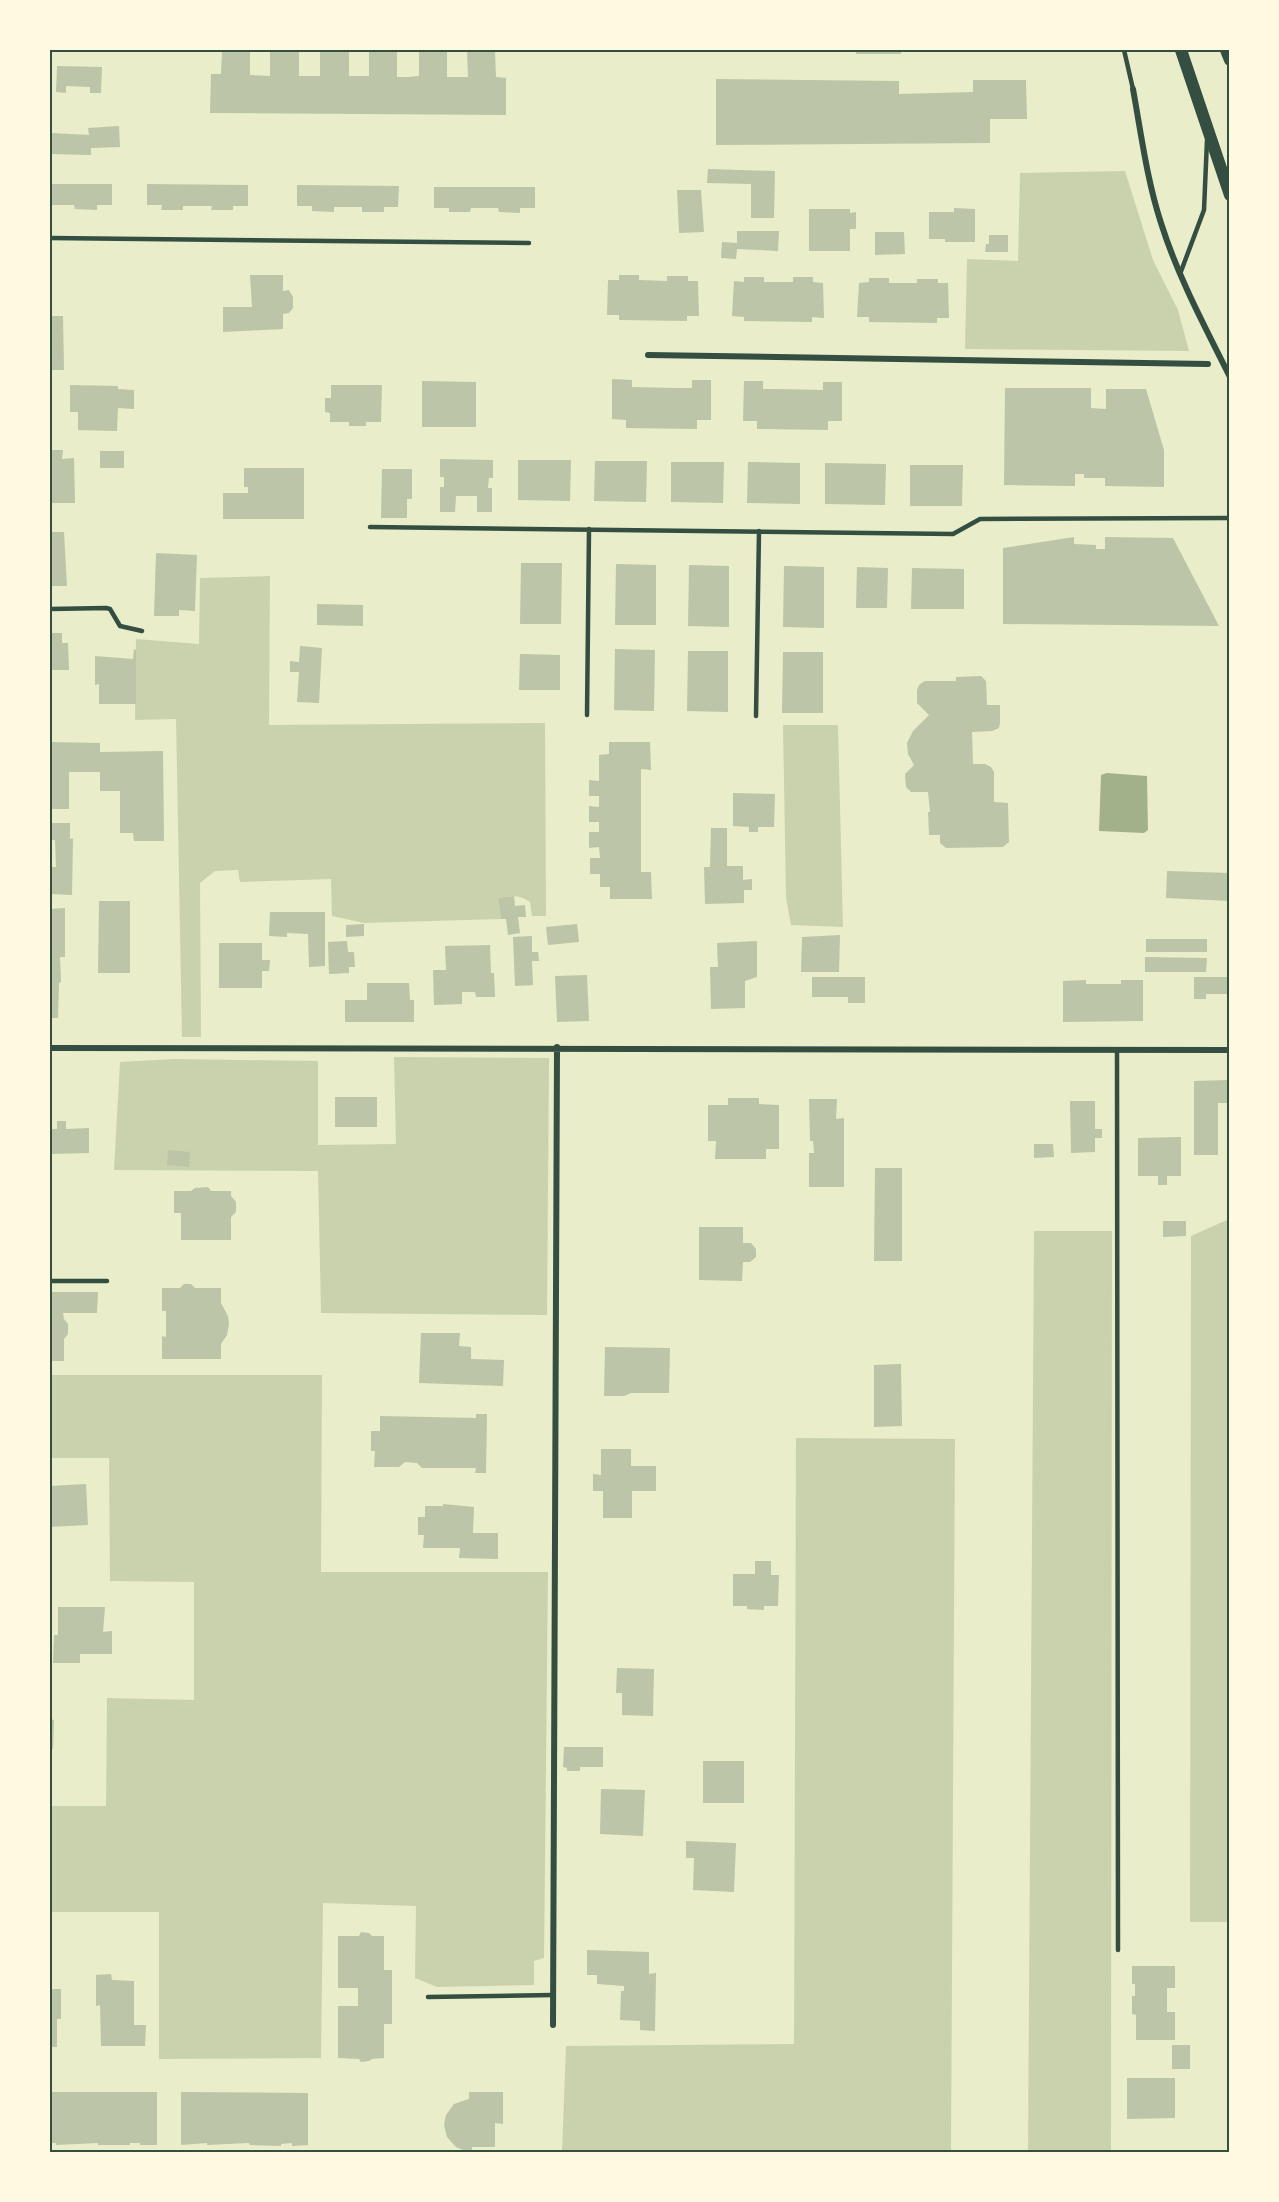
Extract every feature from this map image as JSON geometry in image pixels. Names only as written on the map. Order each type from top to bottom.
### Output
[{"type":"main road","points":[[1181,50],[1230,195]]},
{"type":"main road","points":[[1227,50],[1230,60]]},
{"type":"street","points":[[1133,89],[1158,213],[1180,274],[1230,377]]},
{"type":"street","points":[[648,355],[1208,364]]},
{"type":"street","points":[[50,1048],[557,1047],[1230,1050]]},
{"type":"street","points":[[553,2025],[557,1047]]},
{"type":"lane","points":[[1124,50],[1133,89]]},
{"type":"lane","points":[[1180,274],[1204,210],[1207,128]]},
{"type":"lane","points":[[50,238],[530,243]]},
{"type":"lane","points":[[370,527],[953,534],[980,519],[1230,518]]},
{"type":"lane","points":[[587,715],[589,529]]},
{"type":"lane","points":[[756,716],[759,531]]},
{"type":"lane","points":[[50,609],[110,609],[120,626],[142,632]]},
{"type":"lane","points":[[1117,1050],[1118,1950]]},
{"type":"lane","points":[[50,1281],[107,1281]]},
{"type":"lane","points":[[428,1998],[553,1995]]},
{"type":"shaded area","points":[[1125,171],[1153,260],[1178,310],[1189,351],[965,349],[967,259],[1018,261],[1020,173]]},
{"type":"shaded area","points":[[270,576],[269,725],[545,723],[546,916],[532,916],[530,902],[511,896],[498,898],[501,919],[364,923],[332,916],[331,879],[240,882],[238,870],[215,871],[200,883],[201,1037],[182,1037],[176,719],[135,720],[136,639],[199,644],[200,578]]},
{"type":"shaded area","points":[[783,725],[838,725],[843,927],[791,925],[786,898]]},
{"type":"shaded area","points":[[1107,773],[1147,776],[1148,830],[1144,833],[1099,831],[1101,775]]},
{"type":"shaded area","points":[[394,1057],[549,1058],[547,1315],[321,1313],[318,1171],[114,1170],[120,1062],[174,1059],[318,1061],[318,1145],[396,1144]]},
{"type":"shaded area","points":[[1229,1219],[1229,1922],[1190,1922],[1191,1236]]},
{"type":"shaded area","points":[[1034,1231],[1112,1231],[1111,2152],[1028,2152]]},
{"type":"shaded area","points":[[50,1375],[322,1375],[321,1572],[548,1572],[544,1958],[534,1961],[534,1985],[437,1987],[415,1978],[416,1906],[323,1903],[321,2058],[159,2059],[159,1912],[50,1912],[50,1806],[106,1806],[107,1698],[194,1700],[194,1582],[110,1581],[109,1458],[50,1458]]},
{"type":"shaded area","points":[[796,1438],[955,1439],[951,2152],[562,2152],[566,2046],[794,2044]]},
{"type":"building","points":[[222,50],[250,50],[250,75],[270,76],[270,50],[299,50],[299,76],[320,76],[320,50],[349,50],[349,76],[369,76],[369,50],[397,50],[397,77],[408,77],[419,76],[419,50],[447,50],[447,77],[468,77],[467,50],[495,50],[496,77],[506,78],[506,115],[210,113],[211,74],[221,74]]},
{"type":"building","points":[[856,50],[901,50],[901,54],[856,54]]},
{"type":"building","points":[[57,66],[102,67],[101,93],[90,93],[90,87],[66,86],[66,93],[56,92]]},
{"type":"building","points":[[716,79],[899,81],[899,94],[973,92],[973,80],[1026,80],[1027,119],[990,119],[990,143],[716,145]]},
{"type":"building","points":[[119,126],[120,147],[91,148],[91,155],[50,154],[51,133],[89,135],[88,128]]},
{"type":"building","points":[[708,169],[775,171],[774,218],[751,218],[751,184],[707,183]]},
{"type":"building","points":[[50,184],[112,184],[112,205],[97,205],[97,210],[75,209],[74,205],[50,205]]},
{"type":"building","points":[[147,184],[248,185],[248,206],[233,206],[233,210],[211,210],[212,206],[183,206],[183,210],[161,210],[162,205],[147,205]]},
{"type":"building","points":[[297,185],[399,186],[398,207],[384,207],[384,212],[362,212],[362,207],[334,207],[334,212],[312,211],[312,206],[297,206]]},
{"type":"building","points":[[434,187],[535,187],[535,208],[520,208],[520,213],[499,212],[498,208],[471,208],[470,212],[449,212],[449,208],[434,208]]},
{"type":"building","points":[[677,190],[701,190],[704,232],[679,233]]},
{"type":"building","points":[[954,208],[975,209],[975,242],[945,242],[945,239],[929,239],[929,212],[954,212]]},
{"type":"building","points":[[809,209],[850,209],[850,213],[856,212],[856,229],[850,229],[850,251],[809,251]]},
{"type":"building","points":[[737,231],[779,231],[778,251],[737,249],[736,259],[721,258],[722,242],[737,243]]},
{"type":"building","points":[[875,232],[904,232],[905,254],[875,255]]},
{"type":"building","points":[[989,235],[1008,235],[1008,252],[985,252],[986,244],[989,244]]},
{"type":"building","points":[[250,275],[283,275],[283,291],[289,290],[293,297],[293,308],[289,313],[283,314],[283,329],[223,332],[223,307],[252,307]]},
{"type":"building","points":[[619,275],[639,275],[639,280],[667,281],[667,276],[688,276],[688,281],[698,281],[699,316],[687,316],[687,321],[619,320],[619,315],[607,315],[608,280],[619,280]]},
{"type":"building","points":[[744,277],[764,277],[764,282],[793,282],[793,277],[813,277],[813,282],[823,283],[824,318],[812,317],[812,322],[744,321],[744,317],[732,316],[734,281],[744,282]]},
{"type":"building","points":[[869,278],[889,278],[889,283],[917,283],[917,279],[938,279],[938,283],[948,283],[949,318],[937,318],[937,323],[869,322],[869,317],[857,317],[859,283],[869,282]]},
{"type":"building","points":[[50,316],[63,316],[64,370],[50,370]]},
{"type":"building","points":[[612,379],[632,380],[632,387],[676,388],[692,388],[692,380],[711,380],[711,420],[697,420],[697,429],[626,428],[626,420],[612,419]]},
{"type":"building","points":[[422,381],[476,382],[476,427],[422,427]]},
{"type":"building","points":[[744,381],[763,381],[763,389],[823,390],[823,382],[842,382],[842,421],[828,421],[828,430],[757,429],[757,421],[743,421]]},
{"type":"building","points":[[70,385],[118,386],[118,389],[134,390],[134,409],[118,408],[117,431],[78,430],[78,412],[70,412]]},
{"type":"building","points":[[331,385],[382,385],[381,422],[366,422],[366,426],[349,426],[349,422],[330,422],[330,413],[325,412],[325,398],[331,398]]},
{"type":"building","points":[[1005,388],[1091,388],[1091,408],[1106,409],[1106,389],[1146,389],[1164,450],[1164,487],[1105,486],[1105,478],[1084,478],[1084,474],[1075,474],[1075,486],[1004,485]]},
{"type":"building","points":[[50,450],[63,450],[62,459],[74,458],[75,503],[51,503]]},
{"type":"building","points":[[100,451],[124,451],[124,468],[100,468]]},
{"type":"building","points":[[440,459],[493,460],[493,478],[489,478],[488,488],[492,488],[492,512],[477,512],[477,496],[456,496],[455,512],[440,512],[440,487],[444,487],[444,477],[440,477]]},
{"type":"building","points":[[518,460],[571,460],[570,501],[518,500]]},
{"type":"building","points":[[595,461],[647,461],[646,502],[594,501]]},
{"type":"building","points":[[671,462],[724,462],[723,503],[671,502]]},
{"type":"building","points":[[748,462],[800,463],[800,504],[747,503]]},
{"type":"building","points":[[825,463],[886,464],[885,505],[825,504]]},
{"type":"building","points":[[910,465],[963,465],[962,506],[910,506]]},
{"type":"building","points":[[244,468],[304,468],[304,519],[223,519],[223,493],[248,493],[248,487],[244,487]]},
{"type":"building","points":[[382,469],[412,469],[412,499],[407,499],[407,518],[381,518]]},
{"type":"building","points":[[50,532],[64,532],[67,586],[50,586]]},
{"type":"building","points":[[1074,537],[1074,544],[1096,545],[1096,549],[1105,549],[1105,537],[1173,538],[1219,626],[1003,624],[1003,548]]},
{"type":"building","points":[[156,553],[197,555],[195,611],[179,610],[179,616],[154,616]]},
{"type":"building","points":[[521,563],[562,563],[561,624],[520,624]]},
{"type":"building","points":[[616,564],[656,565],[656,625],[615,625]]},
{"type":"building","points":[[689,565],[729,566],[729,627],[688,626]]},
{"type":"building","points":[[784,566],[824,567],[824,628],[783,627]]},
{"type":"building","points":[[857,567],[888,568],[887,608],[856,608]]},
{"type":"building","points":[[912,568],[964,569],[964,609],[911,609]]},
{"type":"building","points":[[317,604],[363,605],[363,626],[317,625]]},
{"type":"building","points":[[50,633],[62,633],[62,643],[68,643],[69,670],[50,670]]},
{"type":"building","points":[[300,646],[322,648],[319,703],[297,702],[299,672],[290,672],[290,661],[299,662]]},
{"type":"building","points":[[134,649],[136,650],[136,704],[99,704],[99,684],[95,685],[95,656],[133,659]]},
{"type":"building","points":[[615,649],[655,650],[654,711],[614,710]]},
{"type":"building","points":[[688,651],[728,651],[728,712],[687,711]]},
{"type":"building","points":[[783,652],[823,652],[823,713],[782,713]]},
{"type":"building","points":[[520,654],[560,655],[560,690],[519,690]]},
{"type":"building","points":[[981,676],[986,681],[987,705],[1000,705],[1000,723],[999,728],[992,731],[972,732],[973,764],[985,764],[994,772],[994,802],[1008,803],[1009,842],[1003,847],[946,848],[940,843],[940,835],[929,835],[928,792],[911,792],[906,787],[905,774],[914,765],[908,754],[907,743],[913,731],[929,715],[917,703],[917,690],[919,685],[925,681],[956,681],[956,677]]},
{"type":"building","points":[[50,742],[100,743],[100,752],[163,751],[164,841],[134,841],[133,833],[120,833],[120,791],[100,791],[100,772],[69,772],[69,809],[50,809]]},
{"type":"building","points":[[609,742],[650,742],[651,770],[641,769],[641,872],[651,872],[652,899],[610,899],[610,887],[600,887],[600,874],[590,874],[590,858],[600,858],[599,847],[589,848],[589,832],[599,832],[599,822],[589,822],[589,806],[599,807],[599,796],[589,796],[589,780],[599,781],[599,755],[609,754]]},
{"type":"building","points":[[733,793],[775,794],[774,827],[758,827],[758,832],[749,832],[749,827],[733,826]]},
{"type":"building","points":[[50,823],[70,823],[70,839],[73,838],[72,895],[50,894],[50,867],[56,867],[55,840],[50,840]]},
{"type":"building","points":[[711,828],[727,828],[727,866],[743,866],[743,880],[752,879],[752,890],[744,890],[744,903],[705,904],[704,867],[710,867]]},
{"type":"building","points":[[1167,871],[1230,873],[1230,901],[1166,898]]},
{"type":"building","points":[[514,896],[515,906],[525,905],[526,917],[518,917],[520,933],[508,935],[506,919],[501,919],[498,898]]},
{"type":"building","points":[[99,901],[130,901],[130,973],[98,973]]},
{"type":"building","points":[[65,908],[65,957],[60,957],[61,982],[59,983],[58,1018],[50,1018],[50,909]]},
{"type":"building","points":[[270,912],[325,912],[325,966],[309,967],[308,934],[287,933],[287,937],[269,936]]},
{"type":"building","points":[[364,924],[364,936],[346,937],[346,925]]},
{"type":"building","points":[[577,924],[579,942],[548,945],[546,927]]},
{"type":"building","points":[[840,935],[839,972],[801,972],[802,937]]},
{"type":"building","points":[[532,936],[532,952],[538,952],[539,961],[532,961],[533,985],[515,986],[513,937]]},
{"type":"building","points":[[1146,939],[1207,939],[1207,952],[1146,952]]},
{"type":"building","points":[[347,941],[348,952],[354,952],[355,967],[349,967],[349,973],[329,974],[328,942]]},
{"type":"building","points":[[757,941],[757,977],[745,981],[745,1008],[711,1009],[710,967],[718,967],[717,943]]},
{"type":"building","points":[[219,943],[262,943],[262,960],[270,960],[269,971],[262,971],[262,988],[219,988]]},
{"type":"building","points":[[490,945],[495,997],[476,997],[475,992],[462,992],[462,1004],[434,1005],[433,970],[446,970],[445,946]]},
{"type":"building","points":[[1145,957],[1207,958],[1206,972],[1145,972]]},
{"type":"building","points":[[587,975],[589,1021],[557,1022],[555,976]]},
{"type":"building","points":[[812,977],[865,977],[865,1003],[848,1003],[848,997],[812,997]]},
{"type":"building","points":[[1194,977],[1230,977],[1230,994],[1206,994],[1206,999],[1194,999]]},
{"type":"building","points":[[1086,980],[1086,984],[1121,984],[1121,980],[1143,980],[1143,1021],[1063,1022],[1063,981]]},
{"type":"building","points":[[367,983],[409,983],[410,1000],[414,1000],[414,1022],[345,1022],[345,1000],[367,1000]]},
{"type":"building","points":[[1229,1080],[1230,1103],[1218,1103],[1218,1155],[1194,1155],[1194,1081]]},
{"type":"building","points":[[335,1097],[377,1097],[377,1127],[335,1127]]},
{"type":"building","points":[[728,1098],[759,1098],[759,1104],[779,1105],[779,1149],[766,1149],[766,1159],[715,1159],[716,1141],[708,1141],[708,1105],[728,1105]]},
{"type":"building","points":[[809,1099],[837,1099],[836,1119],[844,1118],[844,1187],[809,1187],[809,1153],[814,1153],[813,1141],[810,1141]]},
{"type":"building","points":[[1070,1101],[1095,1101],[1095,1129],[1102,1129],[1102,1138],[1095,1138],[1095,1152],[1071,1153]]},
{"type":"building","points":[[57,1121],[66,1121],[66,1129],[89,1128],[89,1153],[50,1154],[50,1129],[57,1129]]},
{"type":"building","points":[[1181,1137],[1181,1176],[1167,1176],[1167,1185],[1158,1185],[1158,1176],[1138,1176],[1138,1138]]},
{"type":"building","points":[[1034,1144],[1053,1144],[1054,1157],[1034,1158]]},
{"type":"building","points":[[168,1150],[190,1152],[189,1167],[167,1165]]},
{"type":"building","points":[[875,1168],[902,1168],[902,1261],[874,1261]]},
{"type":"building","points":[[208,1187],[211,1191],[231,1191],[231,1196],[236,1202],[236,1212],[231,1217],[231,1240],[181,1240],[181,1213],[174,1213],[174,1191],[191,1191],[195,1188]]},
{"type":"building","points":[[1163,1221],[1186,1221],[1186,1236],[1163,1237]]},
{"type":"building","points":[[699,1227],[743,1227],[743,1243],[751,1243],[756,1249],[756,1257],[750,1262],[743,1262],[742,1281],[699,1280]]},
{"type":"building","points":[[184,1284],[191,1284],[195,1288],[221,1288],[221,1303],[228,1316],[229,1324],[227,1335],[221,1344],[221,1359],[162,1359],[162,1336],[166,1337],[166,1311],[162,1311],[162,1288],[180,1288]]},
{"type":"building","points":[[50,1292],[98,1292],[97,1313],[63,1313],[68,1324],[68,1334],[64,1339],[64,1361],[50,1361]]},
{"type":"building","points":[[421,1333],[460,1333],[459,1346],[471,1347],[471,1359],[504,1360],[503,1386],[419,1383]]},
{"type":"building","points":[[605,1347],[670,1348],[669,1393],[604,1396]]},
{"type":"building","points":[[901,1364],[902,1426],[874,1427],[874,1365]]},
{"type":"building","points":[[476,1414],[487,1414],[486,1473],[475,1473],[476,1468],[422,1468],[417,1463],[405,1462],[399,1467],[374,1467],[375,1451],[371,1451],[371,1431],[380,1431],[380,1416],[476,1418]]},
{"type":"building","points":[[601,1449],[631,1449],[631,1466],[656,1466],[656,1491],[632,1491],[632,1518],[603,1518],[603,1491],[593,1491],[593,1474],[601,1475]]},
{"type":"building","points":[[86,1484],[88,1525],[50,1527],[50,1486]]},
{"type":"building","points":[[443,1504],[474,1507],[473,1533],[498,1533],[498,1559],[459,1558],[460,1548],[423,1548],[424,1535],[418,1535],[418,1517],[425,1517],[425,1506],[443,1506]]},
{"type":"building","points":[[755,1561],[771,1561],[771,1575],[779,1575],[778,1606],[764,1606],[764,1610],[733,1606],[733,1574],[755,1574]]},
{"type":"building","points":[[58,1607],[105,1607],[103,1632],[112,1631],[112,1654],[80,1654],[80,1663],[53,1663],[54,1635],[58,1635]]},
{"type":"building","points":[[617,1668],[654,1669],[653,1716],[622,1715],[622,1693],[616,1693]]},
{"type":"building","points":[[50,1719],[54,1720],[53,1749],[50,1749]]},
{"type":"building","points":[[564,1747],[603,1747],[603,1767],[580,1767],[580,1771],[567,1771],[567,1768],[563,1767]]},
{"type":"building","points":[[703,1761],[744,1761],[744,1803],[703,1803]]},
{"type":"building","points":[[601,1789],[645,1790],[643,1836],[600,1834]]},
{"type":"building","points":[[686,1841],[736,1843],[734,1892],[693,1890],[694,1858],[686,1858]]},
{"type":"building","points":[[361,1932],[372,1936],[384,1936],[384,1970],[392,1970],[392,2024],[384,2024],[384,2058],[361,2062],[359,2059],[338,2058],[338,2006],[358,2006],[358,1988],[338,1988],[338,1936],[359,1936]]},
{"type":"building","points":[[587,1950],[649,1952],[649,1974],[656,1973],[655,2031],[640,2030],[640,2021],[620,2020],[621,1991],[624,1991],[624,1986],[597,1984],[597,1975],[587,1975]]},
{"type":"building","points":[[1132,1966],[1175,1966],[1175,1988],[1167,1988],[1167,2012],[1175,2012],[1175,2040],[1136,2040],[1136,2015],[1132,2014],[1135,1984],[1132,1984]]},
{"type":"building","points":[[111,1974],[112,1980],[134,1981],[134,2025],[146,2025],[145,2046],[101,2046],[100,2005],[96,2006],[96,1975]]},
{"type":"building","points":[[50,1989],[61,1989],[61,2019],[57,2019],[57,2047],[50,2047]]},
{"type":"building","points":[[1172,2045],[1190,2045],[1190,2069],[1172,2069]]},
{"type":"building","points":[[1127,2078],[1175,2078],[1175,2118],[1127,2119]]},
{"type":"building","points":[[50,2092],[157,2092],[157,2145],[130,2143],[130,2145],[98,2145],[98,2143],[56,2145],[56,2143],[50,2143]]},
{"type":"building","points":[[181,2092],[308,2093],[308,2145],[292,2146],[292,2143],[281,2144],[281,2146],[250,2145],[249,2143],[207,2145],[207,2143],[181,2145]]},
{"type":"building","points":[[469,2092],[503,2092],[503,2124],[495,2123],[495,2147],[472,2147],[472,2151],[463,2150],[456,2147],[447,2137],[444,2125],[446,2115],[454,2104],[469,2099]]}]
